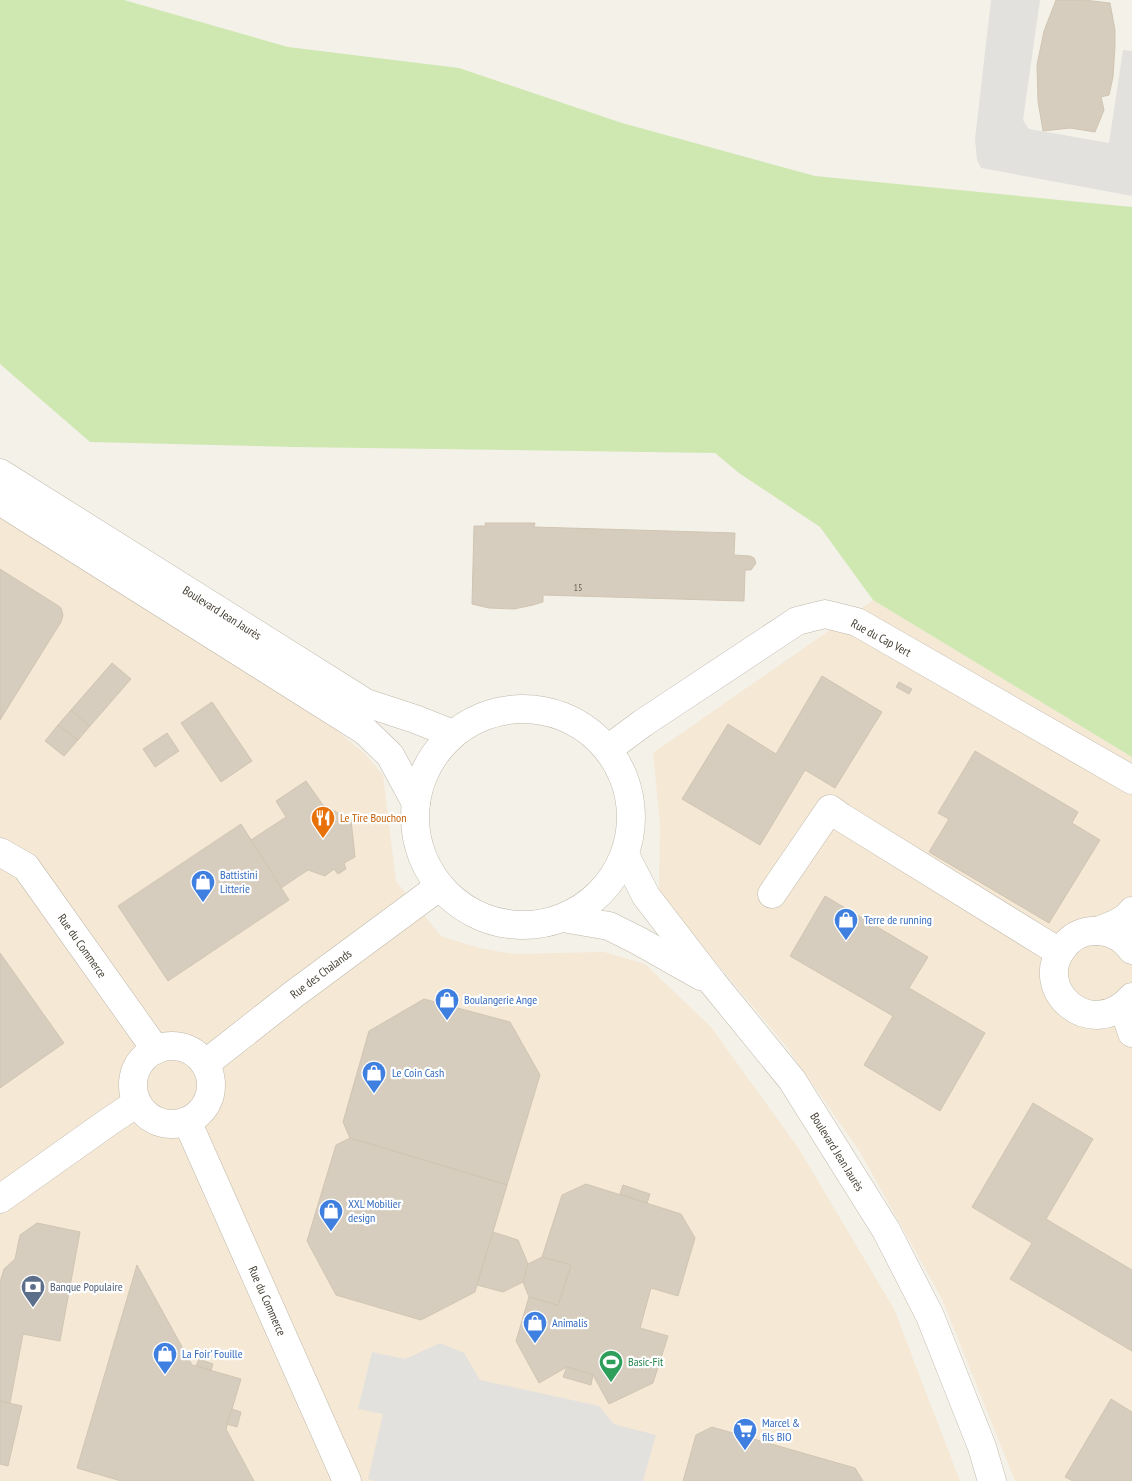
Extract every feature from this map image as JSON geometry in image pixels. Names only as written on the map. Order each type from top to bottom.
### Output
[{"type":"street","name":"Boulevard Jean Jaurès","points":[[0,473],[366,703],[453,734]]},
{"type":"street","name":"Boulevard Jean Jaurès","points":[[0,501],[365,731],[390,756],[416,803]]},
{"type":"street","name":"Rue du Cap Vert","points":[[608,749],[643,723],[797,621],[825,614],[857,622],[1132,780]]},
{"type":"street","points":[[517,709],[551,712],[582,726],[608,749],[622,773],[630,800],[632,828],[625,855],[610,882],[589,903],[563,918],[530,926],[496,922],[465,908],[440,886],[424,861],[421,852],[416,832],[416,803],[422,777],[435,754],[453,734],[483,716],[517,709]]},
{"type":"street","points":[[772,894],[830,809],[841,818],[1059,952]]},
{"type":"street","name":"Rue du Commerce","points":[[0,852],[26,867],[156,1050]]},
{"type":"street","name":"Boulevard Jean Jaurès","points":[[625,855],[646,896],[792,1080],[886,1230],[930,1316],[982,1447],[992,1481]]},
{"type":"street","name":"Rue des Chalands","points":[[205,1064],[294,994],[440,886]]},
{"type":"street","points":[[1098,931],[1115,925],[1130,913]]},
{"type":"street","points":[[1130,913],[1127,932],[1132,949]]},
{"type":"street","points":[[563,918],[609,926],[639,940],[714,983]]},
{"type":"street","points":[[1132,949],[1122,939],[1111,933],[1086,932],[1066,943],[1059,952],[1054,980],[1060,994],[1069,1005],[1081,1013],[1095,1015],[1110,1013],[1127,1002],[1132,1033]]},
{"type":"street","points":[[166,1047],[177,1047],[188,1050],[198,1056],[205,1064],[210,1074],[211,1085],[209,1096],[197,1115],[188,1121],[176,1124],[164,1123],[153,1119],[144,1112],[138,1103],[134,1091],[134,1078],[138,1067],[145,1057],[156,1050],[166,1047]]},
{"type":"street","points":[[0,1199],[138,1103]]},
{"type":"street","name":"Rue du Commerce","points":[[188,1121],[347,1481]]},
{"type":"shaded area","points":[[991,0],[1040,0],[1023,120],[1029,129],[1109,143],[1123,50],[1132,51],[1132,196],[981,168],[977,160],[975,139]]},
{"type":"shaded area","points":[[0,516],[321,717],[365,754],[383,775],[396,881],[441,936],[479,948],[513,954],[604,952],[645,964],[711,1027],[799,1149],[894,1309],[960,1481],[0,1481]]},
{"type":"shaded area","points":[[873,600],[1132,757],[1132,1481],[1015,1481],[942,1299],[860,1152],[786,1046],[692,934],[659,890],[660,824],[653,753]]},
{"type":"shaded area","points":[[440,1343],[464,1353],[480,1380],[599,1406],[614,1424],[656,1435],[643,1481],[375,1481],[368,1479],[383,1414],[358,1409],[372,1352],[405,1359]]},
{"type":"green space","points":[[0,0],[124,0],[288,47],[459,68],[622,123],[815,176],[1132,207],[1132,757],[873,600],[820,527],[739,473],[715,453],[90,442],[0,364]]},
{"type":"building","points":[[1056,0],[1084,0],[1110,3],[1115,30],[1113,77],[1109,95],[1101,97],[1104,110],[1095,132],[1070,128],[1043,131],[1038,101],[1037,65],[1044,31]]},
{"type":"building","points":[[485,523],[535,523],[534,527],[735,533],[734,555],[750,556],[754,558],[756,563],[751,570],[745,570],[744,601],[543,595],[543,602],[533,605],[514,609],[489,608],[472,604],[474,526],[486,526]]},
{"type":"building","points":[[0,569],[57,605],[61,608],[63,615],[61,622],[0,720]]},
{"type":"building","points":[[112,663],[131,679],[90,726],[71,710]]},
{"type":"building","points":[[822,676],[882,712],[835,788],[805,770],[760,845],[682,799],[728,724],[776,754]]},
{"type":"building","points":[[899,682],[912,689],[909,694],[896,687]]},
{"type":"building","points":[[212,702],[252,761],[221,782],[181,723]]},
{"type":"building","points":[[71,710],[90,726],[78,740],[58,725]]},
{"type":"building","points":[[58,725],[78,740],[64,756],[45,741]]},
{"type":"building","points":[[167,733],[179,751],[155,767],[143,749]]},
{"type":"building","points":[[975,751],[1078,812],[1072,823],[1100,840],[1049,923],[929,852],[949,819],[938,813]]},
{"type":"building","points":[[306,781],[323,805],[351,820],[355,857],[344,863],[346,869],[338,874],[334,869],[325,876],[308,870],[281,888],[251,840],[286,817],[276,801]]},
{"type":"building","name":"Battistini Litterie","points":[[241,824],[289,900],[168,981],[118,906]]},
{"type":"building","points":[[825,896],[928,957],[909,988],[985,1033],[940,1111],[864,1065],[893,1016],[790,956]]},
{"type":"building","points":[[0,953],[64,1043],[0,1088]]},
{"type":"building","points":[[424,999],[510,1022],[540,1075],[507,1185],[350,1138],[343,1122],[369,1031]]},
{"type":"building","points":[[1033,1103],[1093,1139],[1046,1219],[1132,1270],[1132,1351],[1010,1279],[1032,1243],[972,1207]]},
{"type":"building","points":[[350,1138],[507,1185],[475,1292],[421,1320],[336,1295],[307,1241],[336,1145]]},
{"type":"building","points":[[586,1184],[681,1214],[695,1238],[678,1296],[651,1288],[640,1328],[668,1336],[653,1383],[609,1404],[593,1375],[567,1367],[539,1383],[516,1341],[529,1297],[558,1305],[571,1265],[542,1257],[562,1195]]},
{"type":"building","points":[[623,1185],[650,1194],[647,1203],[620,1194]]},
{"type":"building","name":"Banque Populaire","points":[[37,1223],[80,1232],[60,1341],[23,1334],[10,1403],[0,1401],[0,1282],[4,1269],[15,1259],[20,1235]]},
{"type":"building","points":[[493,1232],[518,1240],[528,1264],[523,1282],[503,1292],[477,1285]]},
{"type":"building","points":[[542,1257],[571,1265],[558,1305],[529,1297],[523,1282],[528,1264]]},
{"type":"building","name":"La Foir' Fouille","points":[[137,1265],[192,1365],[241,1379],[226,1429],[254,1481],[121,1481],[77,1468]]},
{"type":"building","points":[[199,1359],[213,1364],[211,1370],[196,1366]]},
{"type":"building","points":[[567,1367],[593,1375],[591,1385],[563,1377]]},
{"type":"building","points":[[1111,1399],[1132,1412],[1132,1481],[1073,1481],[1065,1477]]},
{"type":"building","points":[[0,1401],[22,1406],[8,1466],[0,1464]]},
{"type":"building","points":[[232,1409],[241,1412],[237,1427],[227,1424]]},
{"type":"building","name":"Marcel & fils BIO","points":[[712,1427],[855,1468],[863,1481],[683,1481],[696,1435]]},
{"type":"place","name":"Le Tire Bouchon","points":[[323,839]]},
{"type":"place","name":"Battistini Litterie","points":[[203,903]]},
{"type":"place","name":"Terre de running","points":[[846,941]]},
{"type":"place","name":"Boulangerie Ange","points":[[447,1021]]},
{"type":"place","name":"Le Coin Cash","points":[[374,1094]]},
{"type":"place","name":"XXL Mobilier design","points":[[331,1232]]},
{"type":"place","name":"Banque Populaire","points":[[33,1308]]},
{"type":"place","name":"Animalis","points":[[535,1344]]},
{"type":"place","name":"La Foir' Fouille","points":[[165,1375]]},
{"type":"place","name":"Basic-Fit","points":[[611,1383]]},
{"type":"place","name":"Marcel & fils BIO","points":[[745,1451]]}]
